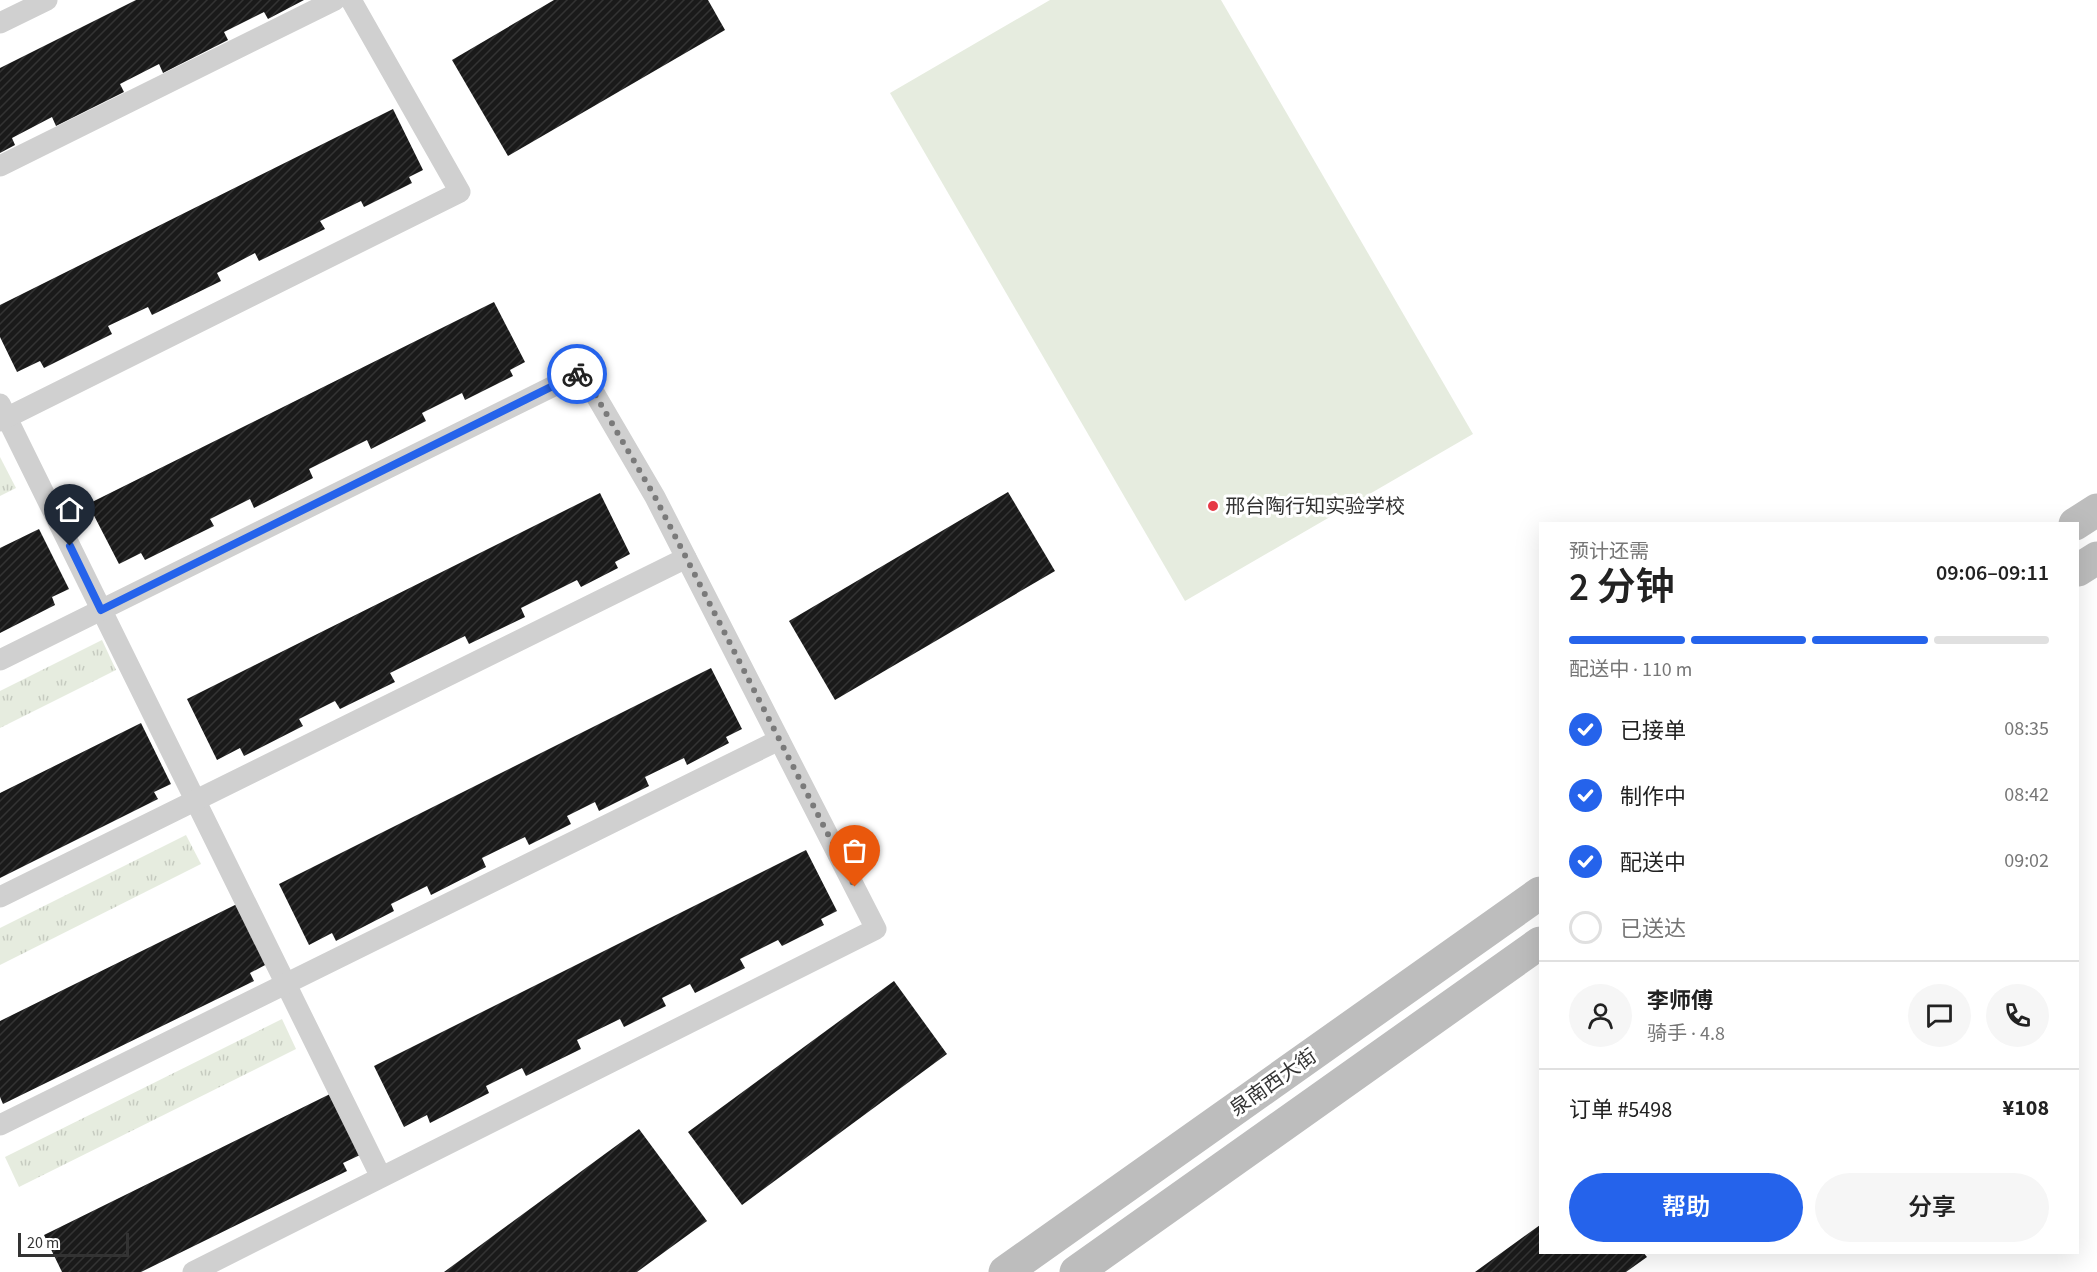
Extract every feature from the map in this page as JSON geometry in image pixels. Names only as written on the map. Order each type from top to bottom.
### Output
[{"type":"main road","points":[[2078,522],[2097,510]]},
{"type":"main road","points":[[2079,569],[2097,558]]},
{"type":"main road","name":"泉南西大街","points":[[1005,1272],[1539,893]]},
{"type":"main road","name":"泉南西大街","points":[[1076,1272],[1539,944]]},
{"type":"lane","points":[[0,23],[47,0]]},
{"type":"lane","points":[[0,166],[335,0]]},
{"type":"lane","points":[[351,0],[460,192],[2,414],[381,1177]]},
{"type":"lane","points":[[0,660],[582,372],[655,497],[876,929],[193,1272]]},
{"type":"lane","points":[[0,897],[686,558]]},
{"type":"lane","points":[[0,1125],[779,740]]},
{"type":"green space","points":[[1050,0],[1221,0],[1473,434],[1185,601],[890,93]]},
{"type":"green space","points":[[0,457],[16,488],[0,496]]},
{"type":"green space","points":[[102,640],[116,670],[0,728],[0,691]]},
{"type":"green space","points":[[186,835],[201,864],[0,965],[0,928]]},
{"type":"green space","points":[[282,1019],[296,1049],[19,1187],[5,1157]]},
{"type":"building","points":[[136,0],[304,0],[268,19],[264,12],[224,32],[228,40],[163,73],[159,64],[120,84],[124,92],[56,126],[52,117],[12,138],[15,145],[0,153],[0,68]]},
{"type":"building","points":[[554,0],[708,0],[725,30],[508,156],[452,60]]},
{"type":"building","points":[[393,109],[423,170],[409,177],[412,183],[364,207],[361,201],[320,221],[325,229],[259,261],[255,253],[217,273],[221,281],[152,315],[148,307],[108,326],[112,334],[44,368],[40,361],[17,372],[0,337],[0,305]]},
{"type":"building","points":[[494,302],[525,362],[510,370],[513,376],[465,400],[462,393],[422,413],[426,421],[371,449],[367,440],[309,469],[313,478],[254,508],[250,499],[210,519],[214,526],[145,560],[141,553],[119,564],[88,504]]},
{"type":"building","points":[[1008,492],[1055,571],[835,700],[789,621]]},
{"type":"building","points":[[600,493],[630,554],[615,562],[618,568],[581,587],[577,580],[521,608],[525,617],[469,644],[465,636],[390,673],[395,682],[340,709],[335,701],[299,719],[303,726],[244,756],[240,748],[217,760],[187,699]]},
{"type":"building","points":[[39,529],[69,589],[52,597],[55,605],[0,633],[0,548]]},
{"type":"building","points":[[711,668],[742,729],[726,737],[729,743],[687,765],[684,758],[645,777],[649,786],[599,811],[595,802],[567,816],[571,824],[529,845],[525,837],[482,858],[486,867],[431,895],[427,886],[391,904],[394,911],[336,941],[332,933],[309,945],[279,884]]},
{"type":"building","points":[[141,723],[171,784],[154,792],[158,799],[0,878],[0,793]]},
{"type":"building","points":[[806,850],[837,911],[821,919],[824,925],[782,946],[778,940],[740,959],[745,968],[695,993],[690,984],[662,998],[666,1006],[624,1027],[620,1019],[577,1040],[581,1049],[526,1076],[522,1068],[486,1086],[489,1093],[430,1123],[427,1115],[404,1127],[374,1066]]},
{"type":"building","points":[[237,904],[267,964],[250,973],[254,981],[3,1104],[0,1097],[0,1021]]},
{"type":"building","points":[[894,981],[947,1054],[742,1205],[688,1132]]},
{"type":"building","points":[[330,1094],[360,1155],[343,1163],[347,1171],[141,1272],[62,1272],[44,1235]]},
{"type":"building","points":[[639,1129],[707,1221],[637,1272],[444,1272]]},
{"type":"building","points":[[1539,1226],[1539,1254],[1645,1254],[1647,1257],[1626,1272],[1475,1272]]},
{"type":"way so far","points":[[577,374],[582,372],[655,497],[855,887]]},
{"type":"place","name":"邢台陶行知实验学校","points":[[1213,506]]},
{"type":"route","points":[[70,546],[101,610],[577,374]]}]
